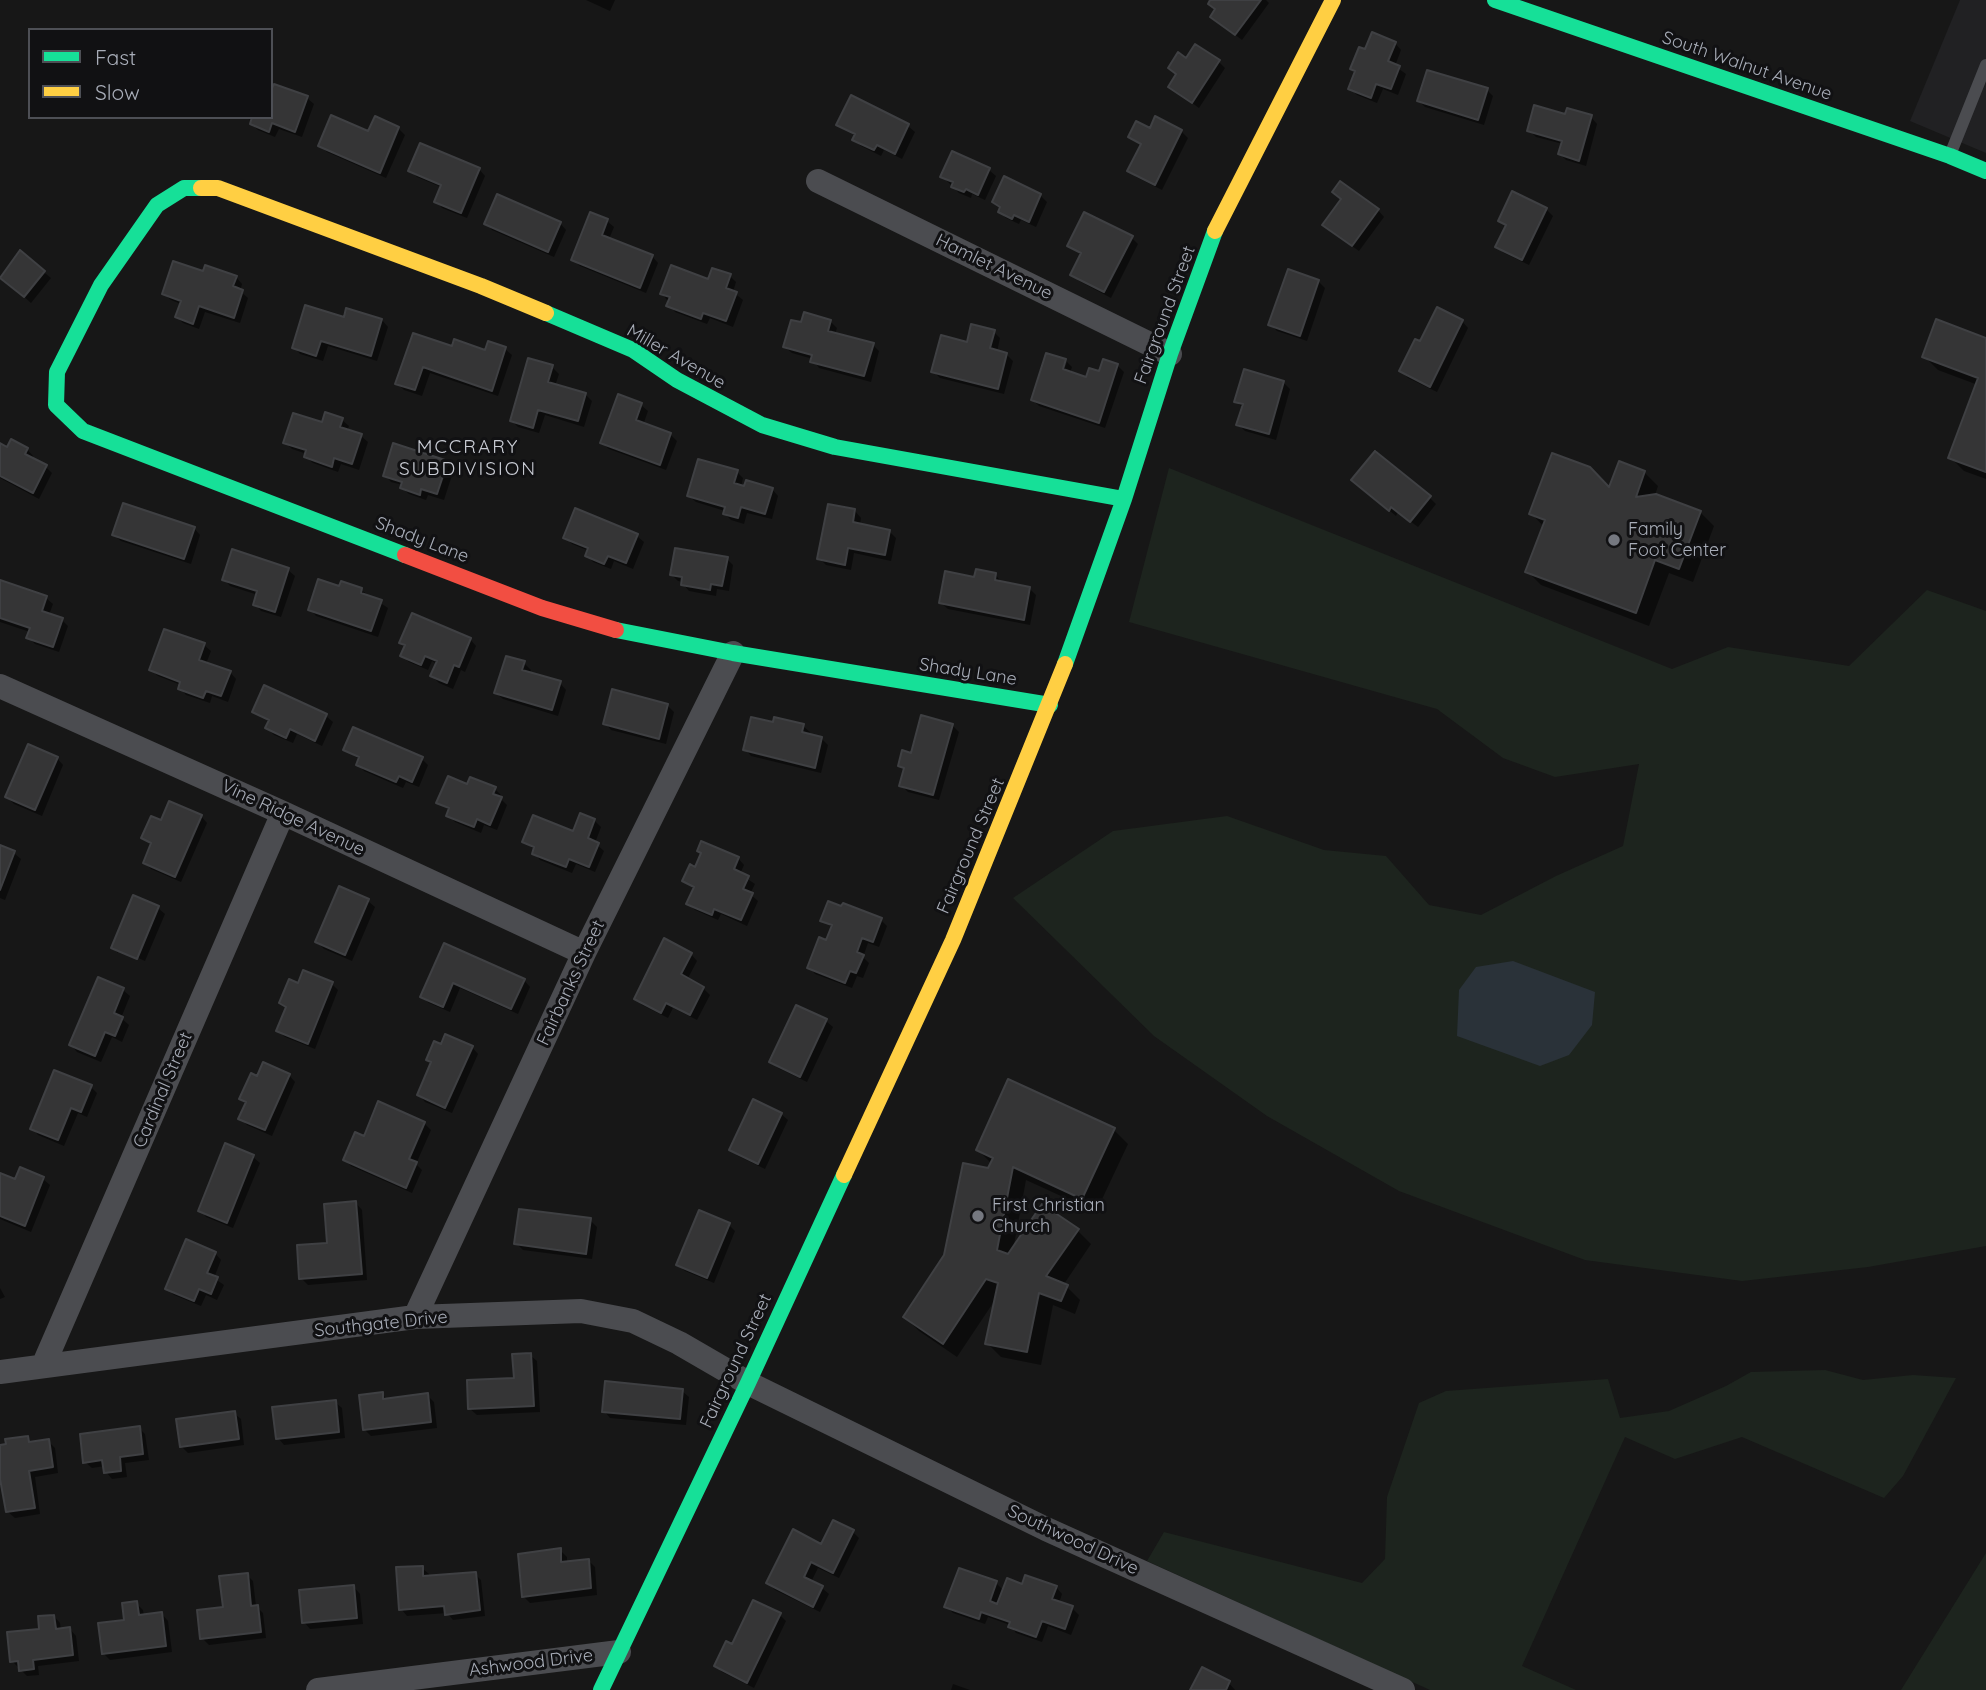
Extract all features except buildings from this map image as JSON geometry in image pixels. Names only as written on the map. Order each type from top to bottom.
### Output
[{"type":"street","name":"Fairground Street","points":[[601,1690],[748,1383],[953,940],[1050,705],[1124,499],[1170,354],[1217,225],[1333,0]]},
{"type":"street","name":"South Walnut Avenue","points":[[1495,0],[1986,170]]},
{"type":"street","name":"Hamlet Avenue","points":[[818,181],[1170,354]]},
{"type":"street","name":"Miller Avenue","points":[[184,188],[218,188],[481,286],[633,350],[677,380],[762,425],[835,447],[1124,499]]},
{"type":"street","name":"Shady Lane","points":[[184,188],[157,205],[101,285],[57,372],[56,405],[83,431],[542,608],[615,630],[733,653],[1050,705]]},
{"type":"street","name":"Fairbanks Street","points":[[415,1317],[584,953],[733,653]]},
{"type":"street","name":"Vine Ridge Avenue","points":[[0,686],[283,813],[584,953]]},
{"type":"street","name":"Cardinal Street","points":[[43,1366],[283,813]]},
{"type":"street","name":"Southgate Drive","points":[[0,1372],[415,1317],[581,1311],[633,1321],[679,1343],[748,1383]]},
{"type":"street","name":"Southwood Drive","points":[[748,1383],[1046,1529],[1403,1690]]},
{"type":"street","name":"Ashwood Drive","points":[[318,1690],[619,1652]]},
{"type":"lane","points":[[1950,156],[1986,65]]},
{"type":"shaded area","points":[[1960,0],[1986,0],[1986,153],[1910,121]]},
{"type":"shaded area","points":[[1169,468],[1672,669],[1728,647],[1849,666],[1927,590],[1986,611],[1986,1246],[1868,1267],[1742,1281],[1585,1260],[1399,1191],[1267,1116],[1154,1036],[1013,898],[1113,831],[1227,816],[1324,850],[1386,856],[1429,905],[1481,915],[1556,876],[1623,846],[1639,764],[1555,777],[1503,758],[1437,709],[1129,622]]},
{"type":"shaded area","points":[[1513,961],[1595,992],[1592,1025],[1569,1055],[1540,1066],[1457,1036],[1459,990],[1476,967]]},
{"type":"shaded area","points":[[1825,1370],[1863,1380],[1913,1375],[1956,1378],[1903,1476],[1884,1498],[1742,1437],[1675,1459],[1625,1437],[1522,1666],[1576,1690],[1430,1690],[1147,1561],[1164,1532],[1362,1583],[1385,1559],[1387,1497],[1419,1403],[1446,1391],[1608,1379],[1620,1418],[1669,1411],[1751,1372]]},
{"type":"shaded area","points":[[1986,1553],[1986,1690],[1901,1690]]},
{"type":"traffic: fast","points":[[1495,0],[1950,156],[1986,171]]},
{"type":"traffic: fast","points":[[201,188],[184,188],[157,205],[101,285],[57,372],[56,405],[83,431],[405,555]]},
{"type":"traffic: fast","points":[[1065,664],[1124,499],[1170,354],[1215,231]]},
{"type":"traffic: fast","points":[[546,313],[633,350],[677,380],[762,425],[835,447],[1124,499]]},
{"type":"traffic: fast","points":[[616,630],[733,653],[1050,705]]},
{"type":"traffic: fast","points":[[601,1690],[844,1175]]},
{"type":"traffic: slow","points":[[1215,231],[1333,0]]},
{"type":"traffic: slow","points":[[201,188],[218,188],[546,313]]},
{"type":"traffic: slow","points":[[844,1175],[953,940],[1065,664]]},
{"type":"traffic: jam","points":[[405,555],[542,608],[616,630]]},
{"type":"place","name":"Family Foot Center","points":[[1614,540]]},
{"type":"place","name":"First Christian Church","points":[[978,1216]]},
{"type":"district","name":"MCCRARY SUBDIVISION","points":[[468,458]]}]
